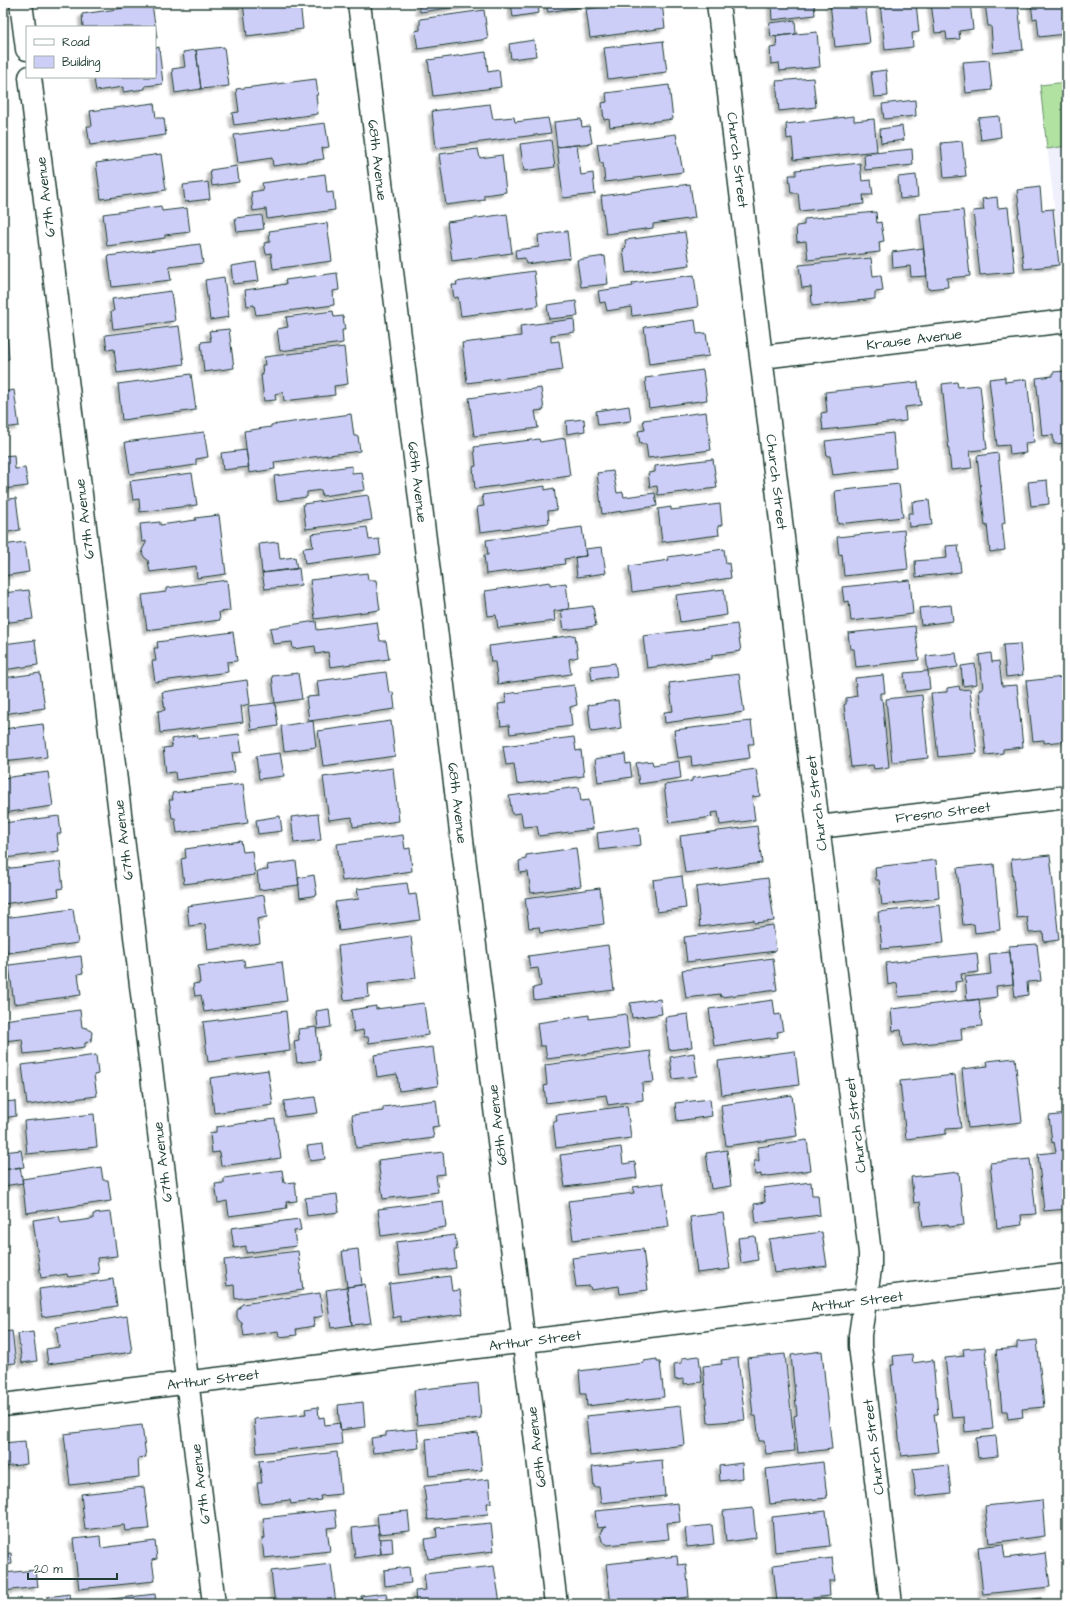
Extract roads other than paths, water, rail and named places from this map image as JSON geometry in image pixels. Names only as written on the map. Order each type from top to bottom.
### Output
[{"type":"street","points":[[21,3],[26,41]]},
{"type":"street","name":"68th Avenue","points":[[359,3],[556,1604]]},
{"type":"street","name":"Church Street","points":[[718,3],[870,1252],[860,1346],[892,1604]]},
{"type":"street","name":"67th Avenue","points":[[30,78],[166,1190],[187,1382],[214,1604]]},
{"type":"street","name":"Krause Avenue","points":[[762,357],[1067,321]]},
{"type":"street","name":"Fresno Street","points":[[819,827],[1067,797]]},
{"type":"street","name":"Arthur Street","points":[[3,1405],[865,1300],[1066,1280]]}]
